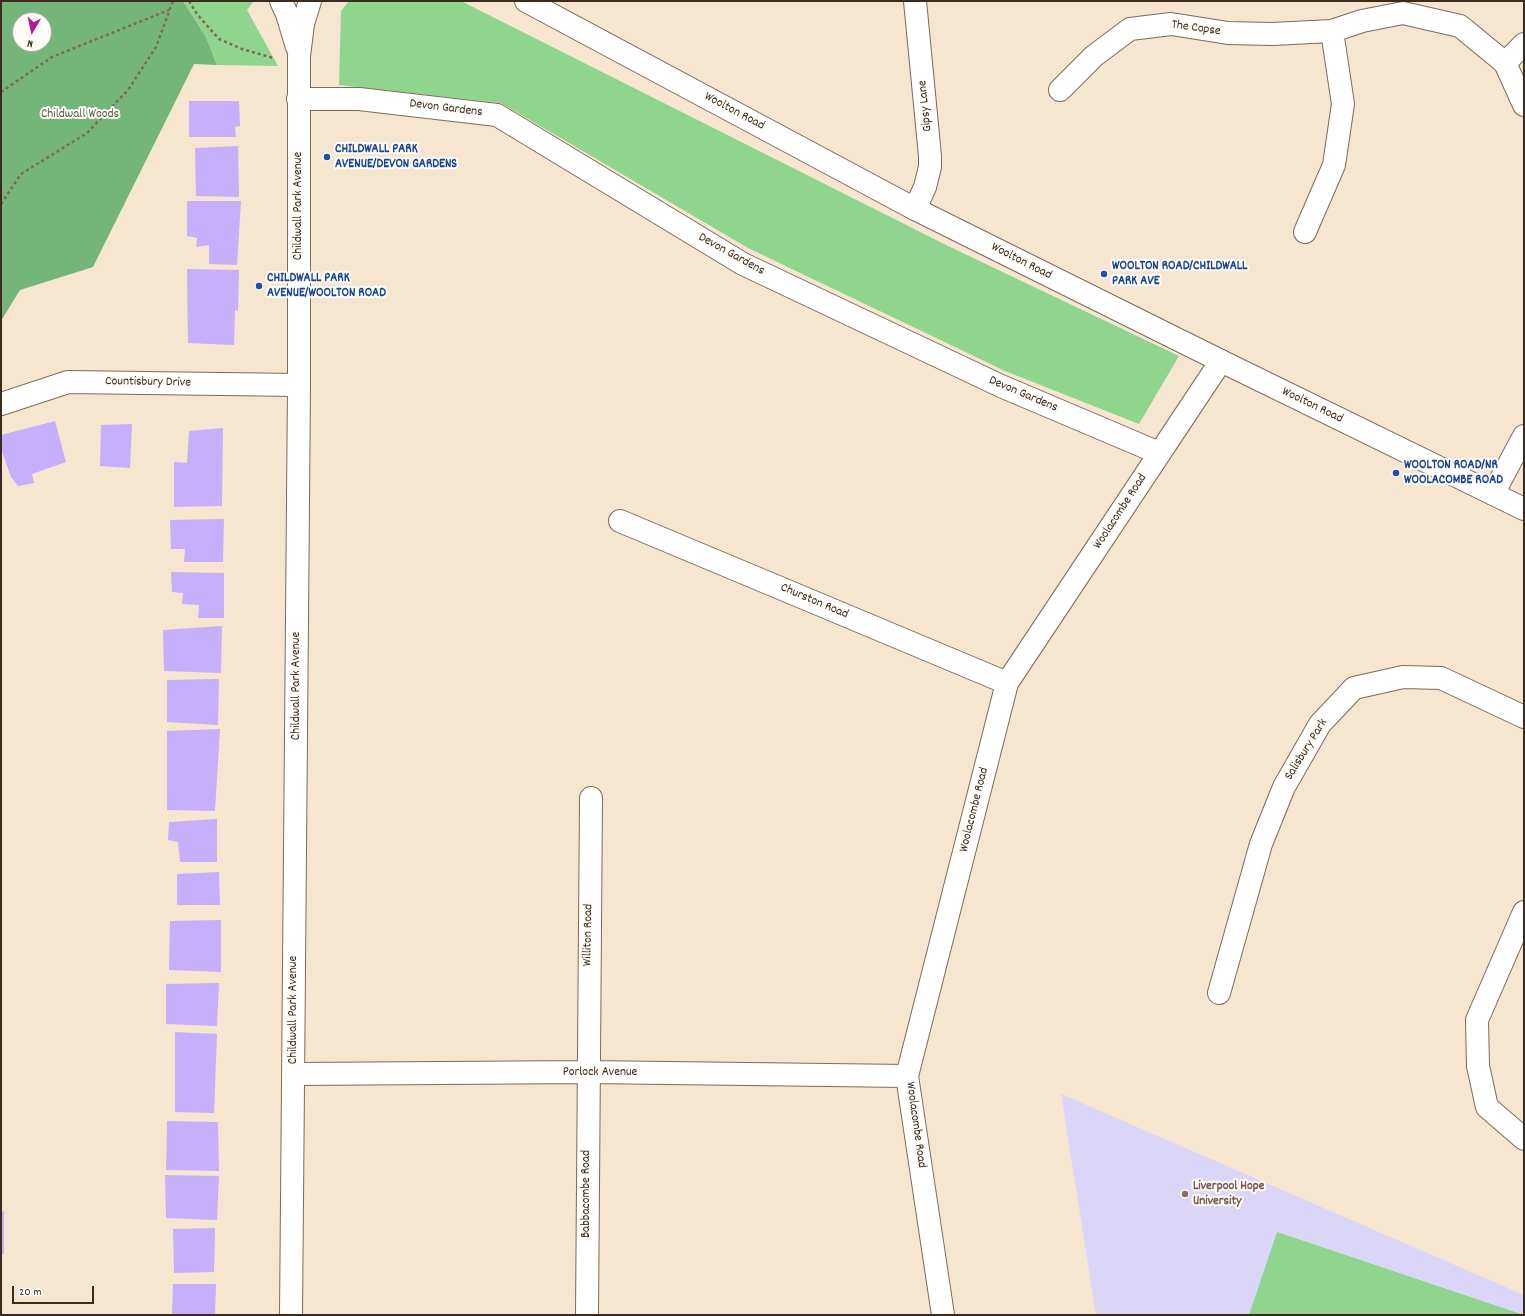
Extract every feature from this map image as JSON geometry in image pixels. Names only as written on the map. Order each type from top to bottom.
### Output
[{"type":"street","name":"Childwall Park Avenue","points":[[281,1],[293,30],[299,60]]},
{"type":"street","name":"Childwall Park Avenue","points":[[291,1315],[299,385],[298,99],[299,60],[303,24],[310,1]]},
{"type":"street","name":"Woolton Road","points":[[526,1],[915,209],[1221,362],[1524,509]]},
{"type":"street","name":"Gipsy Lane","points":[[915,1],[930,156],[929,172],[925,187],[915,209]]},
{"type":"street","name":"The Copse","points":[[1060,90],[1094,56],[1130,29],[1171,24],[1228,33],[1272,34],[1332,31],[1362,21],[1403,13],[1460,26],[1505,63],[1524,105]]},
{"type":"street","points":[[1305,232],[1334,165],[1343,104],[1332,31]]},
{"type":"street","points":[[1505,63],[1524,44]]},
{"type":"street","name":"Devon Gardens","points":[[298,99],[359,99],[497,115],[743,264],[1001,386],[1159,453]]},
{"type":"street","name":"Woolacombe Road","points":[[943,1315],[907,1076],[1007,683],[1221,362]]},
{"type":"street","name":"Countisbury Drive","points":[[1,404],[68,382],[299,385]]},
{"type":"street","points":[[1493,494],[1524,436]]},
{"type":"street","name":"Churston Road","points":[[620,521],[1007,683]]},
{"type":"street","name":"Salisbury Park","points":[[1219,993],[1261,844],[1284,787],[1320,724],[1354,688],[1403,677],[1441,678],[1524,717]]},
{"type":"street","name":"Williton Road","points":[[588,1072],[591,798]]},
{"type":"street","points":[[1524,912],[1477,1020],[1478,1066],[1487,1107],[1524,1139]]},
{"type":"street","name":"Porlock Avenue","points":[[294,1074],[588,1072],[907,1076]]},
{"type":"street","name":"Babbacombe Road","points":[[587,1315],[588,1072]]},
{"type":"path","points":[[1,204],[21,174],[87,133],[128,90],[156,47],[173,1]]},
{"type":"path","points":[[189,1],[219,39],[242,48],[299,60]]},
{"type":"path","points":[[1,92],[52,57],[169,10]]},
{"type":"shaded area","name":"Liverpool Hope University","points":[[1061,1094],[1524,1295],[1524,1315],[1096,1315]]},
{"type":"green space","name":"Childwall Woods","points":[[1,1],[183,1],[206,37],[217,65],[194,64],[93,267],[20,290],[1,321]]},
{"type":"green space","points":[[183,1],[254,1],[247,10],[278,66],[217,65],[206,37]]},
{"type":"green space","points":[[349,1],[461,1],[948,246],[1179,356],[1139,424],[1005,371],[748,248],[501,103],[339,85],[341,11]]},
{"type":"green space","points":[[1277,1232],[1524,1315],[1249,1315]]},
{"type":"building","points":[[189,101],[239,101],[240,126],[235,127],[236,137],[189,137]]},
{"type":"building","points":[[238,146],[239,197],[196,196],[195,148]]},
{"type":"building","points":[[187,201],[241,201],[237,265],[209,264],[209,245],[196,247],[197,238],[187,236]]},
{"type":"building","points":[[187,269],[239,270],[238,311],[235,310],[234,345],[188,343]]},
{"type":"building","points":[[55,421],[66,462],[32,474],[34,483],[18,486],[11,477],[1,449],[1,435]]},
{"type":"building","points":[[132,424],[130,468],[100,466],[101,425]]},
{"type":"building","points":[[223,428],[222,506],[174,507],[174,462],[187,463],[189,431]]},
{"type":"building","points":[[224,519],[223,562],[184,562],[185,549],[171,549],[170,520]]},
{"type":"building","points":[[171,572],[224,573],[224,618],[198,618],[199,605],[182,604],[183,593],[172,592]]},
{"type":"building","points":[[222,626],[221,673],[164,671],[163,630]]},
{"type":"building","points":[[219,679],[218,725],[167,722],[167,680]]},
{"type":"building","points":[[220,729],[215,811],[167,810],[167,731]]},
{"type":"building","points":[[217,819],[217,862],[180,862],[178,842],[168,840],[169,822]]},
{"type":"building","points":[[219,872],[220,905],[177,905],[177,874]]},
{"type":"building","points":[[221,920],[221,972],[169,970],[170,921]]},
{"type":"building","points":[[219,983],[217,1026],[166,1024],[166,984]]},
{"type":"building","points":[[175,1032],[217,1034],[214,1113],[175,1112]]},
{"type":"building","points":[[167,1121],[218,1122],[219,1171],[166,1170]]},
{"type":"building","points":[[165,1175],[219,1176],[217,1220],[166,1218]]},
{"type":"building","points":[[4,1211],[4,1254],[1,1255],[1,1212]]},
{"type":"building","points":[[215,1228],[214,1272],[174,1273],[173,1229]]},
{"type":"building","points":[[173,1284],[216,1284],[215,1315],[172,1314]]},
{"type":"place","name":"CHILDWALL PARK AVENUE/DEVON GARDENS","points":[[327,157]]},
{"type":"place","name":"WOOLTON ROAD/CHILDWALL PARK AVE","points":[[1104,274]]},
{"type":"place","name":"CHILDWALL PARK AVENUE/WOOLTON ROAD","points":[[259,286]]},
{"type":"place","name":"WOOLTON ROAD/NR WOOLACOMBE ROAD","points":[[1396,473]]},
{"type":"place","name":"Liverpool Hope University","points":[[1185,1194]]}]
